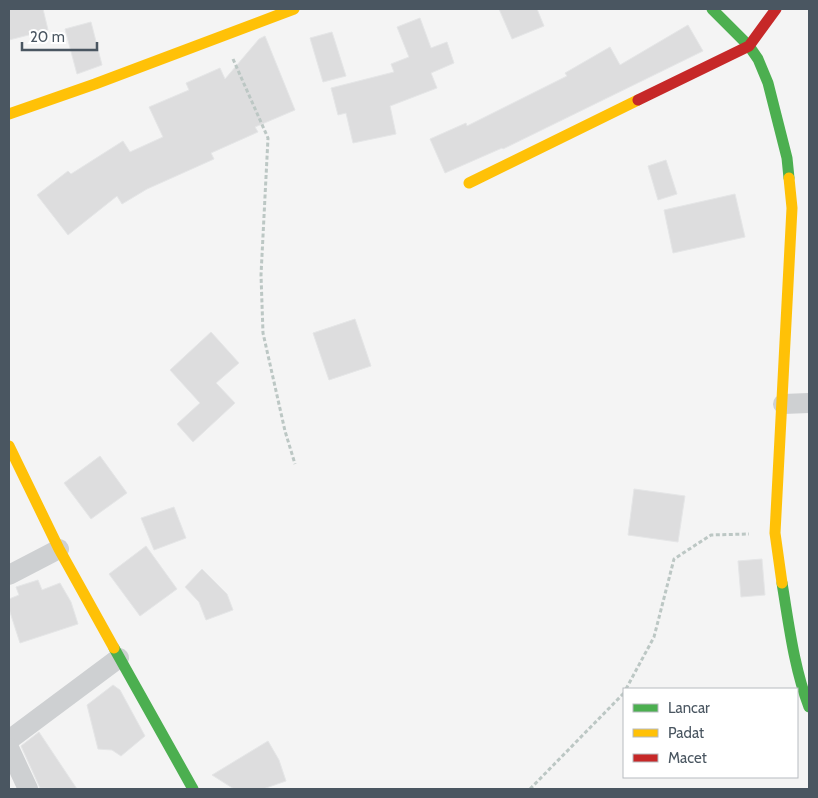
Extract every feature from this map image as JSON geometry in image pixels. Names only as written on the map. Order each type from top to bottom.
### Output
[{"type":"street","points":[[10,107],[95,84],[294,9]]},
{"type":"street","points":[[712,9],[749,46],[758,59],[768,83],[787,158],[792,208],[775,533],[789,628],[802,688],[809,707]]},
{"type":"street","points":[[469,183],[749,46],[776,9]]},
{"type":"street","points":[[783,404],[809,403]]},
{"type":"street","points":[[9,446],[59,548],[192,789]]},
{"type":"street","points":[[9,575],[59,548]]},
{"type":"street","points":[[9,740],[119,658]]},
{"type":"street","points":[[9,748],[28,789]]},
{"type":"path","points":[[222,36],[268,138],[261,275],[263,334],[285,431],[295,464]]},
{"type":"path","points":[[627,688],[654,637],[674,559],[711,535],[775,533]]},
{"type":"path","points":[[530,789],[623,694]]},
{"type":"building","points":[[9,9],[43,9],[48,30],[9,40]]},
{"type":"building","points":[[499,9],[537,9],[544,26],[512,39]]},
{"type":"building","points":[[420,18],[431,48],[447,42],[454,63],[431,73],[437,88],[390,106],[396,134],[353,143],[346,113],[338,115],[331,88],[394,72],[391,64],[409,57],[397,27]]},
{"type":"building","points":[[91,22],[102,65],[77,74],[65,29]]},
{"type":"building","points":[[688,25],[703,51],[503,149],[445,173],[430,139],[466,123],[467,126],[567,76],[565,73],[610,47],[620,65]]},
{"type":"building","points":[[332,32],[346,76],[323,82],[310,38]]},
{"type":"building","points":[[265,36],[295,110],[255,127],[258,132],[211,153],[214,159],[147,189],[122,204],[117,196],[68,235],[37,195],[68,171],[71,174],[123,141],[130,152],[163,137],[149,107],[189,90],[186,83],[220,68],[225,79],[259,39]]},
{"type":"building","points":[[666,160],[677,194],[658,200],[648,166]]},
{"type":"building","points":[[735,194],[745,237],[673,253],[664,210]]},
{"type":"building","points":[[355,319],[371,366],[329,380],[313,333]]},
{"type":"building","points":[[211,332],[239,363],[216,383],[235,403],[193,442],[177,424],[200,403],[170,370]]},
{"type":"building","points":[[100,456],[127,493],[91,519],[64,483]]},
{"type":"building","points":[[634,489],[685,496],[678,542],[628,535]]},
{"type":"building","points":[[174,507],[186,538],[154,550],[141,518]]},
{"type":"building","points":[[146,546],[177,589],[140,616],[109,574]]},
{"type":"building","points":[[762,559],[765,595],[741,597],[738,561]]},
{"type":"building","points":[[202,569],[227,594],[233,610],[206,620],[199,602],[185,587]]},
{"type":"building","points":[[38,580],[42,590],[60,583],[71,602],[78,624],[20,643],[9,609],[9,599],[19,595],[16,587]]},
{"type":"building","points":[[113,685],[120,690],[145,736],[121,756],[112,750],[98,749],[87,705]]},
{"type":"building","points":[[39,732],[77,789],[40,788],[21,746]]},
{"type":"building","points":[[268,741],[279,760],[286,781],[263,789],[234,789],[212,775]]},
{"type":"traffic: fast","points":[[712,9],[749,46],[758,59],[768,83],[787,158],[789,178]]},
{"type":"traffic: fast","points":[[782,583],[796,662],[809,707]]},
{"type":"traffic: fast","points":[[114,648],[193,789]]},
{"type":"traffic: slow","points":[[9,114],[95,84],[294,9]]},
{"type":"traffic: slow","points":[[469,183],[638,100]]},
{"type":"traffic: slow","points":[[782,583],[775,533],[792,208],[789,178]]},
{"type":"traffic: slow","points":[[9,446],[59,549],[114,648]]},
{"type":"traffic: jam","points":[[638,100],[749,46],[776,9]]}]
